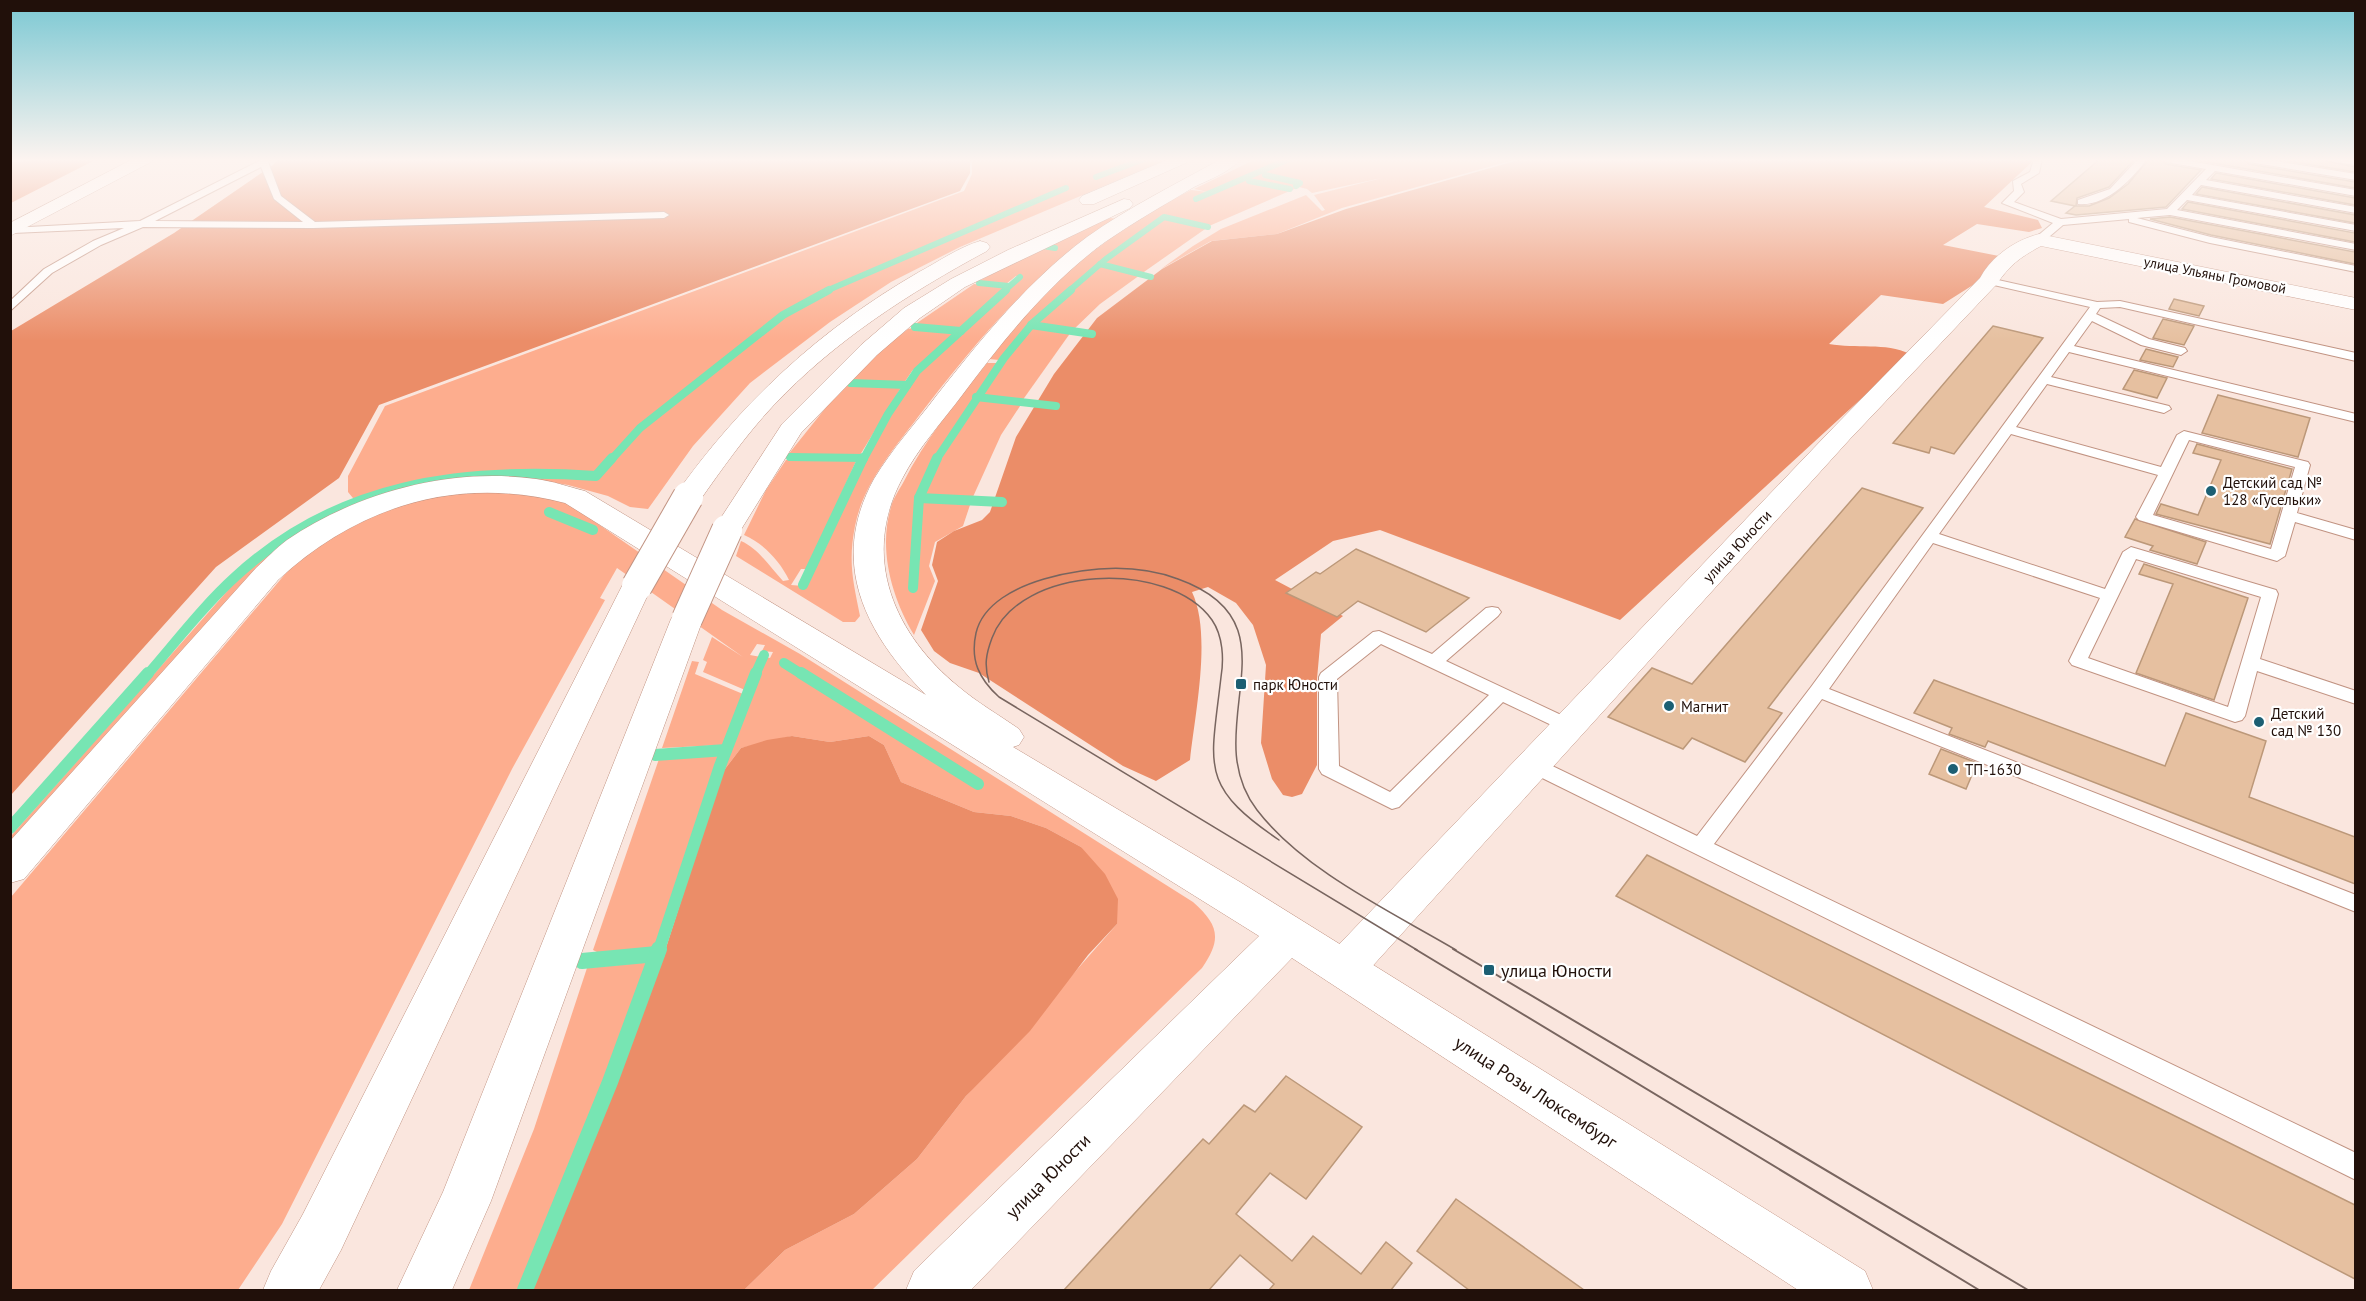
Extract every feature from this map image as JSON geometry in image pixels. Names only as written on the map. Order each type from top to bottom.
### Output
[{"type":"main road","points":[[12,230],[31,220]]},
{"type":"main road","points":[[424,1290],[465,1201],[687,619],[727,530],[790,429],[869,350],[912,313],[958,284],[1088,220]]},
{"type":"main road","points":[[1129,220],[1079,253],[1011,318],[902,455],[877,505],[871,526],[870,560],[873,587],[879,608],[901,644],[940,690],[1225,893]]},
{"type":"main road","points":[[291,1290],[322,1232],[637,586],[688,497],[740,427],[809,360],[904,288],[998,238]]},
{"type":"main road","name":"улица Юности","points":[[1343,969],[1841,434],[1989,281],[1993,271],[2007,257],[2039,240]]},
{"type":"main road","name":"улица Ульяны Громовой","points":[[2039,240],[2355,304]]},
{"type":"main road","points":[[10,868],[267,574],[300,544],[348,517],[403,498],[460,486],[513,484],[537,486],[575,496],[1225,893]]},
{"type":"main road","name":"улица Розы Люксембург","points":[[1225,893],[1846,1290]]},
{"type":"main road","name":"улица Юности","points":[[955,1284],[1289,934]]},
{"type":"lane","points":[[10,308],[48,271],[97,243],[150,220]]},
{"type":"lane","points":[[306,220],[313,225]]},
{"type":"lane","points":[[12,230],[142,224],[313,225],[499,220]]},
{"type":"lane","points":[[2054,220],[2060,222],[2095,220]]},
{"type":"lane","points":[[2129,220],[2210,240],[2355,269]]},
{"type":"lane","points":[[2211,220],[2355,247]]},
{"type":"lane","points":[[2308,220],[2355,228]]},
{"type":"lane","points":[[2039,240],[2060,222]]},
{"type":"lane","points":[[1989,281],[2093,310],[2145,342],[2181,351]]},
{"type":"lane","points":[[1700,847],[1818,691],[2093,310],[2120,304],[2355,357]]},
{"type":"lane","points":[[2066,348],[2355,418]]},
{"type":"lane","points":[[2043,379],[2164,409]]},
{"type":"lane","points":[[2007,429],[2166,473]]},
{"type":"lane","points":[[2184,435],[2303,465],[2277,556],[2144,517],[2166,473],[2184,435]]},
{"type":"lane","points":[[2289,515],[2355,535]]},
{"type":"lane","points":[[1929,536],[2110,596]]},
{"type":"lane","points":[[2132,552],[2270,594],[2235,716],[2079,661],[2110,596],[2132,552]]},
{"type":"lane","points":[[1434,662],[1492,612]]},
{"type":"lane","points":[[1501,694],[1392,802],[1329,769],[1328,677],[1379,636],[1569,726]]},
{"type":"lane","points":[[2250,662],[2355,698]]},
{"type":"lane","points":[[1818,691],[2355,904]]},
{"type":"lane","points":[[1533,765],[2355,1167]]},
{"type":"shaded area","points":[[193,220],[882,220],[379,405],[339,478],[216,567],[11,795],[11,331]]},
{"type":"shaded area","points":[[887,220],[1024,220],[960,247],[891,282],[830,322],[750,383],[693,446],[648,509],[630,507],[608,496],[568,485],[532,479],[496,478],[326,521],[11,850],[11,836],[237,580],[293,536],[322,519],[357,503],[348,492],[348,476],[385,406]]},
{"type":"shaded area","points":[[1106,220],[1116,220],[1060,260],[1008,309],[940,389],[880,468],[865,496],[855,526],[853,582],[860,616],[855,622],[843,622],[736,556],[741,541],[759,553],[783,581],[789,580],[770,553],[744,535],[766,490],[786,460],[857,459],[807,569],[801,569],[791,585],[803,586],[822,556],[857,473],[871,446],[919,371],[1021,276],[1016,276],[1006,284],[979,281],[1042,247],[1054,249],[1057,247],[1046,245]]},
{"type":"shaded area","points":[[1140,220],[1156,220],[1084,277],[1081,277],[1082,279],[1030,324],[999,360],[989,359],[1028,310],[1071,268]]},
{"type":"shaded area","points":[[1162,220],[1208,227],[1141,274],[1101,264]]},
{"type":"shaded area","points":[[1182,220],[1224,220],[1209,226]]},
{"type":"shaded area","points":[[1244,220],[1313,220],[1277,234],[1211,241],[1161,269],[1221,229]]},
{"type":"shaded area","points":[[1316,220],[2037,220],[2042,228],[2029,232],[1977,224],[1943,245],[2004,257],[1973,285],[1943,304],[1881,295],[1829,344],[1891,348],[1910,354],[1620,620],[1380,530],[1333,541],[1275,580],[1343,616],[1321,634],[1317,679],[1317,765],[1302,794],[1292,797],[1283,795],[1272,779],[1261,743],[1266,665],[1253,625],[1236,603],[1208,587],[1192,592],[1198,609],[1201,651],[1190,760],[1156,781],[1123,766],[979,673],[950,663],[934,651],[921,630],[938,581],[932,565],[937,542],[954,531],[982,520],[990,512],[1016,437],[1054,374],[1097,318],[1162,269],[1212,241],[1277,234]]},
{"type":"shaded area","points":[[1101,265],[1140,275],[1100,304],[1072,331],[1033,324]]},
{"type":"shaded area","points":[[974,284],[1004,287],[960,328],[914,325]]},
{"type":"shaded area","points":[[1032,326],[1071,332],[1022,401],[978,397],[1005,358]]},
{"type":"shaded area","points":[[908,329],[957,332],[912,371],[904,383],[849,381],[882,349]]},
{"type":"shaded area","points":[[987,363],[997,363],[938,452],[916,496],[911,589],[915,588],[921,500],[971,502],[963,526],[935,542],[929,566],[935,581],[914,635],[899,605],[889,573],[886,540],[891,507],[931,436]]},
{"type":"shaded area","points":[[844,385],[902,386],[860,455],[787,456]]},
{"type":"shaded area","points":[[977,398],[1022,403],[1001,435],[972,499],[921,496],[941,455]]},
{"type":"shaded area","points":[[512,490],[568,503],[722,610],[800,654],[1193,902],[1213,925],[1215,940],[1213,949],[1202,968],[872,1290],[744,1290],[785,1250],[854,1214],[917,1159],[966,1096],[1117,924],[1081,847],[1046,828],[1011,816],[974,812],[901,782],[884,745],[869,736],[830,742],[792,736],[741,748],[722,773],[750,690],[765,657],[770,658],[773,652],[762,651],[765,645],[757,644],[750,655],[761,657],[745,690],[703,672],[707,662],[703,660],[712,637],[743,657],[617,568],[600,598],[605,600],[512,769],[282,1224],[238,1290],[11,1290],[11,897],[303,553],[371,515],[433,496]],"holes":[[[784,661],[982,785],[978,788],[780,664]]]},
{"type":"shaded area","points":[[692,661],[699,662],[695,674],[743,694],[723,745],[662,748]]},
{"type":"shaded area","points":[[792,736],[830,742],[869,736],[884,745],[901,782],[974,812],[1011,816],[1046,828],[1081,847],[1105,874],[1118,899],[1117,924],[1088,955],[1030,1031],[966,1096],[917,1159],[854,1214],[785,1250],[744,1290],[532,1290],[663,957],[722,773],[741,748],[767,740]]},
{"type":"shaded area","points":[[721,753],[655,951],[605,956],[593,950],[659,759]]},
{"type":"shaded area","points":[[650,962],[574,1165],[522,1290],[469,1290],[534,1129],[587,968]]},
{"type":"building","points":[[2153,220],[2184,220],[2355,252],[2355,264],[2211,235]]},
{"type":"building","points":[[2238,220],[2283,220],[2355,233],[2355,242]]},
{"type":"building","points":[[2337,220],[2355,220],[2355,223]]},
{"type":"building","points":[[2174,299],[2204,306],[2199,316],[2169,309]]},
{"type":"building","points":[[2163,319],[2194,326],[2184,345],[2153,338]]},
{"type":"building","points":[[1993,326],[2043,338],[1954,454],[1931,447],[1929,453],[1893,443]]},
{"type":"building","points":[[2146,349],[2178,357],[2173,367],[2140,360]]},
{"type":"building","points":[[2134,370],[2167,378],[2157,398],[2123,389]]},
{"type":"building","points":[[2218,395],[2310,418],[2298,457],[2202,433]]},
{"type":"building","points":[[2197,444],[2292,469],[2270,544],[2156,514],[2161,504],[2198,515],[2221,460],[2193,453]]},
{"type":"building","points":[[1862,488],[1923,508],[1768,708],[1782,713],[1745,762],[1692,738],[1683,749],[1608,717],[1652,668],[1692,684]]},
{"type":"building","points":[[2135,519],[2206,542],[2197,564],[2150,550],[2153,546],[2125,537]]},
{"type":"building","points":[[1356,549],[1469,598],[1426,632],[1358,601],[1337,617],[1286,593],[1316,572],[1320,574]]},
{"type":"building","points":[[2144,564],[2248,598],[2214,700],[2136,673],[2173,584],[2139,574]]},
{"type":"building","points":[[1934,680],[2165,766],[2186,713],[2266,741],[2249,797],[2355,837],[2355,884],[1988,741],[1985,747],[1949,734],[1952,728],[1914,713]]},
{"type":"building","name":"ТП-1630","points":[[1941,749],[1977,763],[1966,789],[1929,774]]},
{"type":"building","points":[[1647,855],[2355,1205],[2355,1279],[1616,896]]},
{"type":"building","points":[[1286,1076],[1362,1127],[1306,1199],[1270,1173],[1236,1214],[1292,1261],[1313,1236],[1361,1274],[1386,1242],[1412,1263],[1391,1290],[1269,1290],[1274,1284],[1240,1255],[1209,1290],[1064,1290],[1203,1139],[1209,1144],[1244,1105],[1255,1112]]},
{"type":"building","points":[[1456,1199],[1584,1290],[1469,1290],[1417,1251]]},
{"type":"waterway","points":[[826,291],[992,220]]},
{"type":"waterway","points":[[1100,264],[1160,220]]},
{"type":"waterway","points":[[1176,220],[1208,227]]},
{"type":"waterway","points":[[1043,246],[1055,248]]},
{"type":"waterway","points":[[1069,291],[1100,264]]},
{"type":"waterway","points":[[1100,264],[1151,277]]},
{"type":"waterway","points":[[1004,291],[1020,277]]},
{"type":"waterway","points":[[979,283],[1009,286]]},
{"type":"waterway","points":[[611,460],[640,428],[783,315],[829,290]]},
{"type":"waterway","points":[[961,331],[1006,290]]},
{"type":"waterway","points":[[1031,325],[1071,290]]},
{"type":"waterway","points":[[978,397],[1004,358],[1031,325]]},
{"type":"waterway","points":[[1031,325],[1092,334]]},
{"type":"waterway","points":[[915,327],[961,331]]},
{"type":"waterway","points":[[863,460],[888,414],[917,371],[961,331]]},
{"type":"waterway","points":[[850,383],[907,385]]},
{"type":"waterway","points":[[936,460],[978,397]]},
{"type":"waterway","points":[[978,397],[1056,406]]},
{"type":"waterway","points":[[790,457],[864,458]]},
{"type":"waterway","points":[[147,675],[223,588],[275,545],[316,520],[359,501],[404,488],[450,479],[546,474],[596,476],[612,458]]},
{"type":"waterway","points":[[803,585],[863,458]]},
{"type":"waterway","points":[[919,498],[936,460]]},
{"type":"waterway","points":[[913,588],[919,498]]},
{"type":"waterway","points":[[919,498],[1002,502]]},
{"type":"waterway","points":[[549,512],[593,530]]},
{"type":"waterway","points":[[755,675],[764,655]]},
{"type":"waterway","points":[[784,663],[803,675]]},
{"type":"waterway","points":[[10,828],[148,673]]},
{"type":"waterway","points":[[659,950],[720,766],[756,673]]},
{"type":"waterway","points":[[801,673],[978,784]]},
{"type":"waterway","points":[[655,755],[726,750]]},
{"type":"waterway","points":[[525,1290],[610,1082],[659,949]]},
{"type":"waterway","points":[[582,961],[657,954]]},
{"type":"tram line","points":[[1417,950],[999,697],[981,676],[975,660],[976,633],[986,613],[993,605],[1012,592],[1044,579],[1111,568],[1162,574],[1178,579],[1215,598],[1235,623],[1242,650],[1236,746],[1241,778],[1257,810],[1276,832],[1323,871],[1376,905],[1456,950]]},
{"type":"tram line","points":[[989,682],[986,660],[992,638],[1007,614],[1032,596],[1062,584],[1096,579],[1131,580],[1163,587],[1191,600],[1216,626],[1222,648],[1222,670],[1214,732],[1216,771],[1222,788],[1234,804],[1279,840]]},
{"type":"tram line","points":[[1415,949],[1979,1290]]},
{"type":"tram line","points":[[1453,949],[2028,1290]]},
{"type":"place","name":"Детский сад № 128 «Гусельки»","points":[[2211,491]]},
{"type":"place","name":"парк Юности","points":[[1241,684]]},
{"type":"place","name":"Магнит","points":[[1669,706]]},
{"type":"place","name":"Детский сад № 130","points":[[2259,722]]},
{"type":"place","name":"ТП-1630","points":[[1953,769]]},
{"type":"place","name":"улица Юности","points":[[1489,970]]}]
